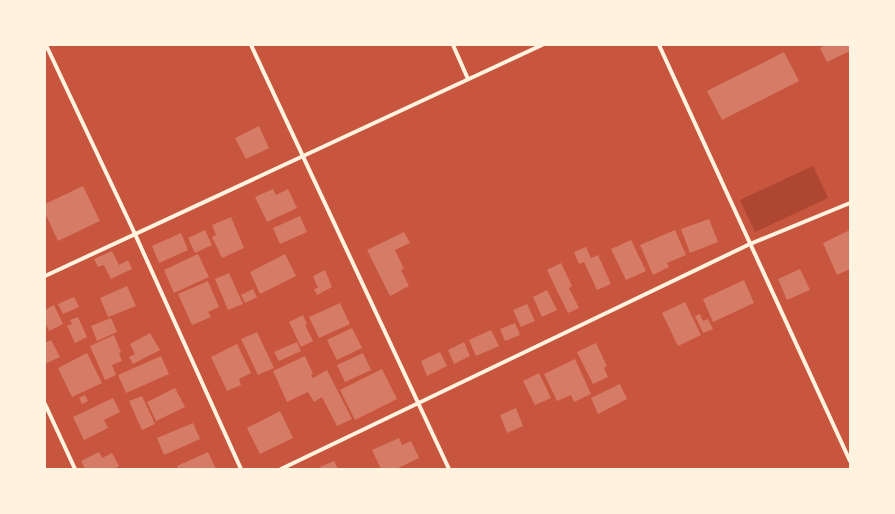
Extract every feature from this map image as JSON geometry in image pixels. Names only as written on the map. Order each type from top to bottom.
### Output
[{"type":"street","points":[[46,45],[241,469]]},
{"type":"street","points":[[251,45],[449,469]]},
{"type":"street","points":[[452,45],[468,80]]},
{"type":"street","points":[[45,276],[542,45]]},
{"type":"street","points":[[659,45],[850,461]]},
{"type":"street","points":[[281,469],[750,244],[850,203]]},
{"type":"street","points":[[45,404],[75,469]]},
{"type":"shaded area","points":[[813,166],[828,198],[755,232],[740,200]]},
{"type":"building","points":[[826,45],[850,45],[850,51],[827,62],[820,48]]},
{"type":"building","points":[[784,52],[799,81],[722,120],[707,91]]},
{"type":"building","points":[[259,126],[269,148],[246,159],[235,138]]},
{"type":"building","points":[[83,186],[100,221],[58,241],[45,213],[45,204]]},
{"type":"building","points":[[273,189],[276,195],[288,189],[297,208],[267,222],[255,197]]},
{"type":"building","points":[[300,216],[307,232],[280,244],[273,228]]},
{"type":"building","points":[[231,217],[244,248],[222,258],[212,237],[216,235],[212,225]]},
{"type":"building","points":[[709,219],[718,242],[690,253],[681,229]]},
{"type":"building","points":[[205,230],[212,245],[195,253],[188,238]]},
{"type":"building","points":[[675,230],[686,255],[667,263],[669,267],[653,275],[640,245]]},
{"type":"building","points":[[850,230],[850,269],[837,275],[823,243]]},
{"type":"building","points":[[404,232],[410,243],[395,250],[404,269],[401,270],[409,286],[390,296],[367,250]]},
{"type":"building","points":[[181,233],[188,250],[159,263],[152,246]]},
{"type":"building","points":[[631,240],[646,271],[626,280],[611,249]]},
{"type":"building","points":[[586,247],[591,258],[598,255],[611,284],[597,290],[584,262],[579,264],[574,252]]},
{"type":"building","points":[[112,251],[119,265],[128,260],[132,269],[111,279],[104,265],[98,267],[94,259]]},
{"type":"building","points":[[198,254],[209,277],[174,293],[164,270]]},
{"type":"building","points":[[285,254],[296,276],[260,294],[250,272]]},
{"type":"building","points":[[561,263],[572,286],[569,288],[579,308],[568,313],[547,270]]},
{"type":"building","points":[[800,269],[810,290],[787,300],[778,279]]},
{"type":"building","points":[[325,270],[332,287],[317,295],[314,289],[318,288],[313,276]]},
{"type":"building","points":[[229,273],[243,304],[228,310],[215,279]]},
{"type":"building","points":[[744,280],[754,303],[713,322],[703,299]]},
{"type":"building","points":[[208,281],[219,307],[208,312],[211,317],[192,325],[178,294]]},
{"type":"building","points":[[127,286],[136,306],[108,317],[100,298]]},
{"type":"building","points":[[253,289],[257,297],[245,303],[241,295]]},
{"type":"building","points":[[547,290],[557,310],[542,317],[533,297]]},
{"type":"building","points":[[74,297],[79,307],[63,314],[58,304]]},
{"type":"building","points":[[685,302],[701,335],[678,346],[662,313]]},
{"type":"building","points":[[340,303],[350,324],[319,338],[309,317]]},
{"type":"building","points":[[527,304],[535,321],[521,327],[513,310]]},
{"type":"building","points":[[54,305],[63,324],[49,331],[45,322],[45,310]]},
{"type":"building","points":[[700,314],[703,321],[708,319],[713,329],[703,333],[695,316]]},
{"type":"building","points":[[303,315],[307,324],[305,325],[313,341],[301,347],[289,322]]},
{"type":"building","points":[[78,317],[87,337],[75,343],[67,326],[72,324],[70,320]]},
{"type":"building","points":[[111,318],[117,332],[97,341],[91,326]]},
{"type":"building","points":[[515,323],[520,335],[505,341],[500,329]]},
{"type":"building","points":[[352,328],[362,348],[337,360],[327,340]]},
{"type":"building","points":[[491,330],[499,346],[476,356],[469,340]]},
{"type":"building","points":[[257,332],[274,368],[258,375],[241,339]]},
{"type":"building","points":[[150,333],[160,350],[133,364],[129,357],[135,354],[130,344]]},
{"type":"building","points":[[114,335],[121,352],[119,353],[122,361],[112,365],[116,375],[105,380],[90,346]]},
{"type":"building","points":[[51,340],[60,357],[45,364],[45,343]]},
{"type":"building","points":[[297,342],[301,351],[279,361],[274,352]]},
{"type":"building","points":[[464,342],[470,356],[454,364],[448,350]]},
{"type":"building","points":[[596,343],[607,366],[604,368],[608,377],[593,384],[577,352]]},
{"type":"building","points":[[237,344],[251,373],[239,379],[241,385],[227,391],[211,357]]},
{"type":"building","points":[[440,352],[447,366],[427,376],[421,361]]},
{"type":"building","points":[[87,353],[102,383],[72,397],[58,368]]},
{"type":"building","points":[[363,353],[371,370],[345,382],[337,365]]},
{"type":"building","points":[[161,356],[169,374],[126,393],[118,375]]},
{"type":"building","points":[[305,356],[313,374],[311,375],[313,378],[327,370],[352,419],[337,426],[322,397],[314,402],[308,392],[287,402],[273,371]]},
{"type":"building","points":[[575,359],[591,394],[574,402],[571,395],[557,401],[544,374]]},
{"type":"building","points":[[382,369],[397,399],[355,420],[340,390]]},
{"type":"building","points":[[539,373],[551,398],[535,405],[523,381]]},
{"type":"building","points":[[620,384],[627,399],[598,414],[591,398]]},
{"type":"building","points":[[175,388],[185,407],[156,421],[147,402]]},
{"type":"building","points":[[85,395],[88,401],[82,404],[79,398]]},
{"type":"building","points":[[142,396],[155,424],[142,430],[129,401]]},
{"type":"building","points":[[113,398],[120,412],[104,420],[108,428],[84,440],[73,417]]},
{"type":"building","points":[[516,408],[523,426],[507,433],[500,415]]},
{"type":"building","points":[[280,411],[293,438],[260,454],[247,428]]},
{"type":"building","points":[[193,423],[200,439],[164,455],[157,438]]},
{"type":"building","points":[[399,438],[402,445],[411,441],[419,458],[396,469],[381,469],[372,450]]},
{"type":"building","points":[[99,452],[102,458],[112,453],[119,466],[114,469],[85,469],[81,461]]},
{"type":"building","points":[[208,452],[216,469],[178,469],[177,466]]},
{"type":"building","points":[[334,461],[338,469],[321,469],[320,467]]}]
